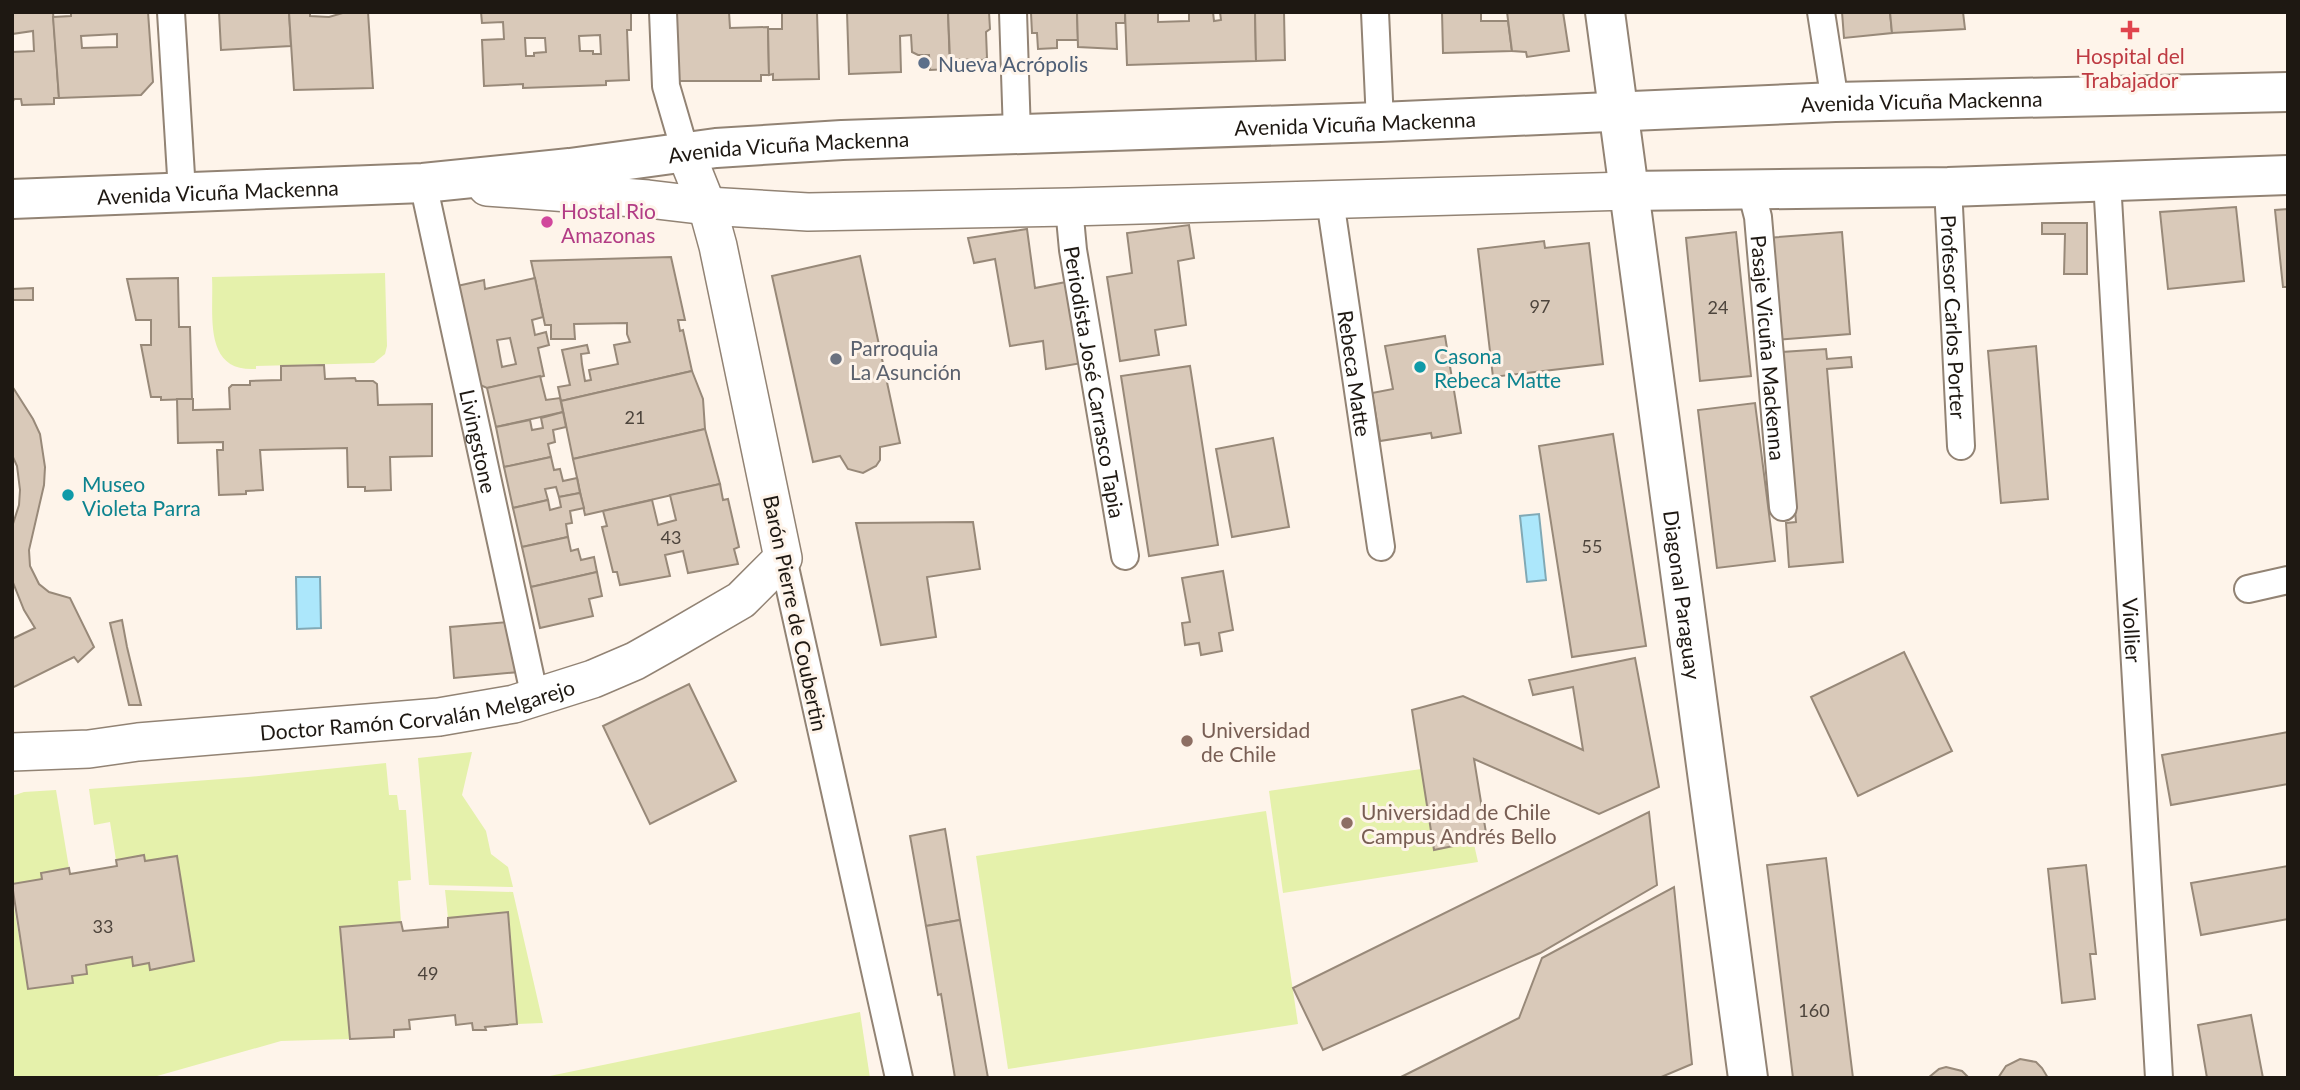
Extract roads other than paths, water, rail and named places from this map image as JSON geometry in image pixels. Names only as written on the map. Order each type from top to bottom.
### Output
[{"type":"main road","name":"Diagonal Paraguay","points":[[1605,12],[1748,1078]]},
{"type":"main road","name":"Avenida Vicuña Mackenna","points":[[12,199],[423,183],[547,171],[685,152],[842,139],[1380,122],[1835,102],[2288,92]]},
{"type":"main road","name":"Barón Pierre de Coubertin","points":[[685,152],[707,206],[720,257],[783,558]]},
{"type":"main road","name":"Avenida Vicuña Mackenna","points":[[423,183],[808,212],[1330,201],[1628,191],[1948,187],[2288,175]]},
{"type":"main road","name":"Doctor Ramón Corvalán Melgarejo","points":[[12,752],[89,749],[138,742],[439,717],[478,712],[536,698],[604,674],[674,639],[741,600],[783,558]]},
{"type":"street","points":[[171,12],[182,192]]},
{"type":"street","points":[[663,12],[666,86],[685,152]]},
{"type":"street","points":[[1013,12],[1017,134]]},
{"type":"street","points":[[1375,12],[1380,122]]},
{"type":"street","points":[[1821,12],[1835,102]]},
{"type":"street","name":"Viollier","points":[[2107,181],[2159,1078]]},
{"type":"street","name":"Livingstone","points":[[423,183],[536,698]]},
{"type":"street","name":"Profesor Carlos Porter","points":[[1948,187],[1961,446]]},
{"type":"street","name":"Pasaje Vicuña Mackenna","points":[[1751,190],[1758,217],[1783,507]]},
{"type":"street","name":"Rebeca Matte","points":[[1330,201],[1381,547]]},
{"type":"street","name":"Periodista José Carrasco Tapia","points":[[1069,207],[1073,250],[1125,556]]},
{"type":"street","name":"Barón Pierre de Coubertin","points":[[783,558],[899,1078]]},
{"type":"street","points":[[2248,589],[2288,580]]},
{"type":"water","points":[[1539,514],[1546,580],[1527,582],[1520,516]]},
{"type":"water","points":[[296,577],[320,577],[321,628],[297,629]]},
{"type":"place","name":"Hospital del Trabajador","points":[[2130,30]]},
{"type":"place","name":"Nueva Acrópolis","points":[[924,63]]},
{"type":"place","name":"Hostal Rio Amazonas","points":[[547,222]]},
{"type":"place","name":"Parroquia La Asunción","points":[[836,359]]},
{"type":"place","name":"Casona Rebeca Matte","points":[[1420,367]]},
{"type":"place","name":"Museo Violeta Parra","points":[[68,495]]},
{"type":"place","name":"Universidad de Chile","points":[[1187,741]]},
{"type":"place","name":"Universidad de Chile Campus Andrés Bello","points":[[1347,823]]}]
